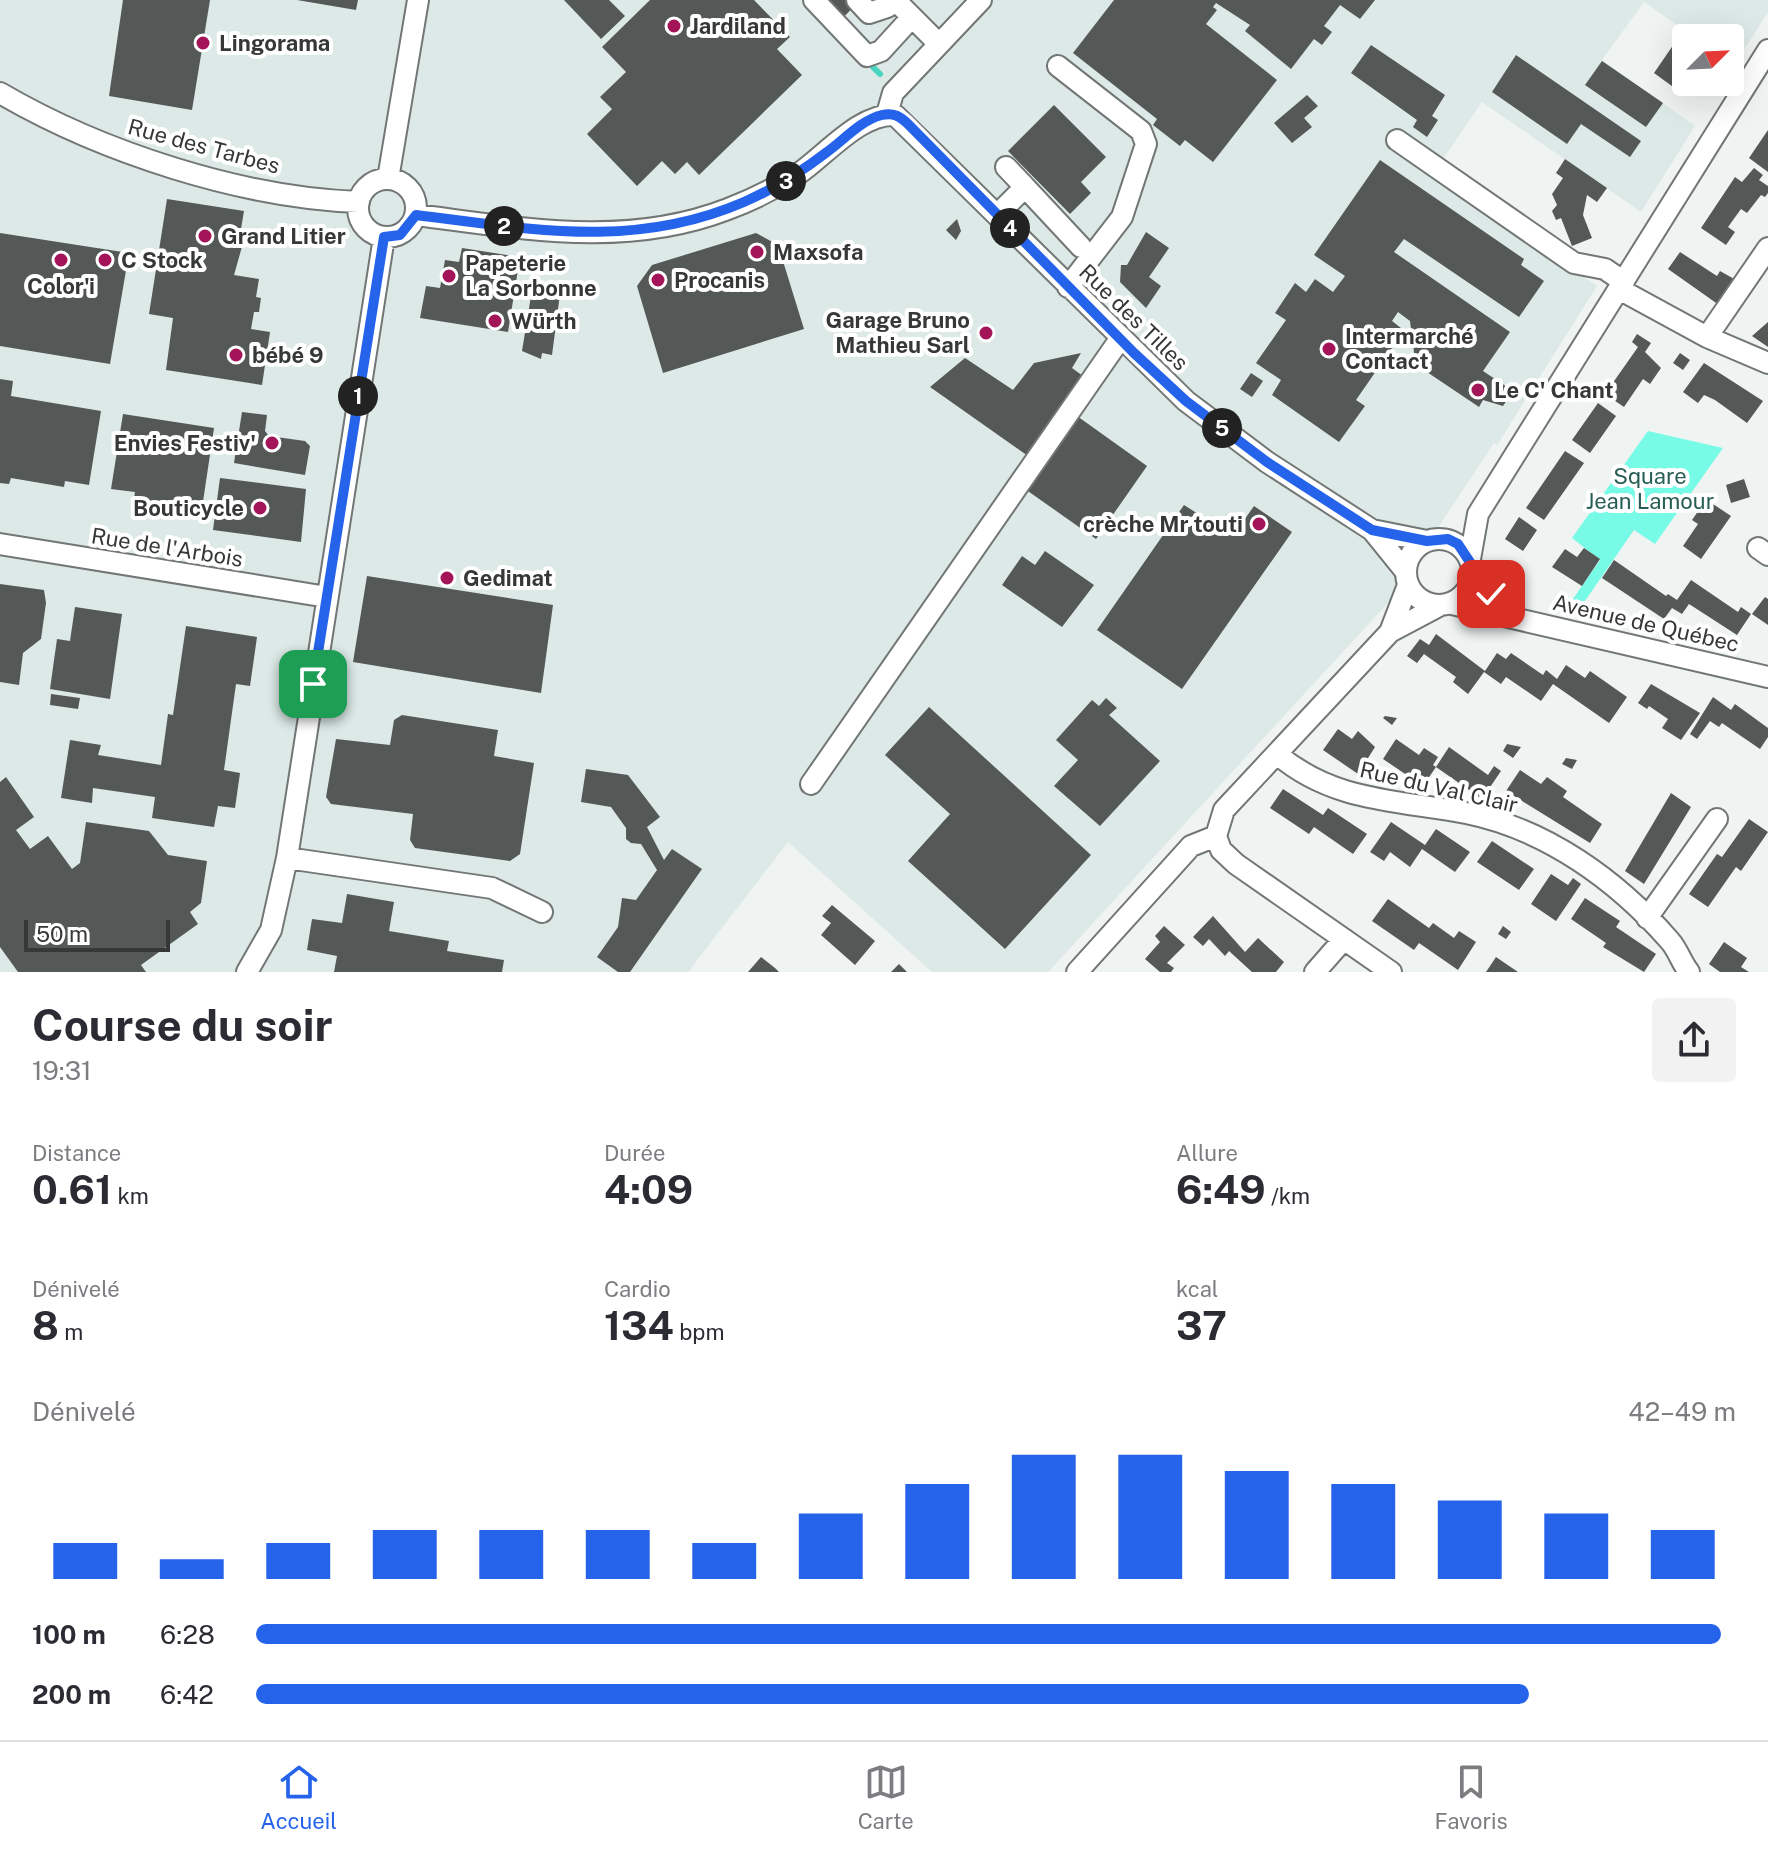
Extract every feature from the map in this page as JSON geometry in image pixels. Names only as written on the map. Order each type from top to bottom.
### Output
[{"type":"street","points":[[388,179],[418,0]]},
{"type":"street","points":[[814,0],[867,56],[881,51],[913,9]]},
{"type":"street","points":[[863,6],[887,7],[888,0]]},
{"type":"street","points":[[895,0],[913,9],[941,42]]},
{"type":"street","points":[[416,215],[591,234],[670,227],[727,209],[778,186],[862,125],[887,114],[893,93],[981,0]]},
{"type":"street","points":[[863,6],[893,38]]},
{"type":"street","points":[[1391,972],[1236,864],[1221,850],[1216,836],[1224,810],[1390,632],[1466,593],[1478,514],[1768,50]]},
{"type":"street","points":[[1058,66],[1141,131],[1146,144],[1122,217],[1068,287]]},
{"type":"street","name":"Rue des Tarbes","points":[[0,93],[100,143],[158,163],[257,187],[359,202]]},
{"type":"street","name":"Rue des Tilles","points":[[887,114],[900,117],[1120,339],[1223,429],[1372,530],[1407,578]]},
{"type":"street","points":[[1397,140],[1574,263],[1605,269],[1621,286],[1707,337],[1768,363]]},
{"type":"street","points":[[1006,167],[1081,247]]},
{"type":"street","points":[[388,179],[411,190],[416,215],[400,235],[384,237],[367,229],[361,221],[359,202],[369,185],[388,179]]},
{"type":"street","points":[[997,215],[1025,187]]},
{"type":"street","points":[[247,972],[271,930],[287,858],[384,237]]},
{"type":"street","points":[[1707,337],[1768,248]]},
{"type":"street","points":[[811,784],[1120,339]]},
{"type":"street","points":[[1390,632],[1407,578],[1410,556],[1478,514]]},
{"type":"street","name":"Rue des Tilles","points":[[1372,530],[1434,540]]},
{"type":"street","points":[[1434,540],[1458,544],[1513,616]]},
{"type":"street","name":"Rue de l'Arbois","points":[[0,544],[327,597]]},
{"type":"street","points":[[1407,578],[1419,599],[1445,605]]},
{"type":"street","name":"Avenue de Québec","points":[[1445,605],[1513,616],[1768,677]]},
{"type":"street","name":"Rue du Val Clair","points":[[1277,754],[1300,774],[1328,786],[1396,803],[1468,813],[1544,840],[1589,868],[1647,918],[1670,942],[1685,970]]},
{"type":"street","points":[[1647,918],[1717,819]]},
{"type":"street","points":[[1077,972],[1191,846],[1216,836]]},
{"type":"street","points":[[287,858],[492,888],[542,912]]},
{"type":"street","points":[[1315,972],[1344,939]]},
{"type":"shaded area","points":[[0,0],[1768,0],[1768,12],[1744,49],[1744,24],[1676,24],[1644,2],[1602,60],[1695,126],[1641,212],[1482,102],[1432,175],[1597,286],[1497,445],[1494,443],[1388,603],[1048,972],[932,972],[788,842],[688,972],[0,972]]},
{"type":"green space","name":"Square Jean Lamour","points":[[1648,431],[1723,448],[1655,544],[1634,530],[1578,611],[1566,609],[1600,560],[1572,538]]},
{"type":"building","points":[[123,0],[210,0],[192,110],[109,96]]},
{"type":"building","points":[[297,0],[358,0],[356,10]]},
{"type":"building","points":[[564,0],[609,0],[625,16],[601,39]]},
{"type":"building","points":[[650,0],[754,0],[790,37],[777,49],[802,75],[699,175],[687,162],[675,174],[662,161],[637,186],[587,134],[612,109],[600,97],[626,72],[602,47]]},
{"type":"building","points":[[821,0],[860,0],[840,21]]},
{"type":"building","points":[[1114,0],[1375,0],[1360,19],[1340,5],[1324,26],[1332,32],[1322,45],[1314,39],[1291,69],[1245,31],[1250,25],[1216,3],[1213,7],[1217,10],[1206,24],[1277,80],[1213,162],[1185,140],[1180,146],[1153,125],[1157,119],[1073,53]]},
{"type":"building","points":[[1371,45],[1445,95],[1432,116],[1438,120],[1427,137],[1413,127],[1417,120],[1351,73]]},
{"type":"building","points":[[1672,47],[1672,86],[1654,73]]},
{"type":"building","points":[[1516,55],[1641,141],[1630,157],[1581,124],[1567,144],[1492,92]]},
{"type":"building","points":[[1602,61],[1663,103],[1646,127],[1585,85]]},
{"type":"building","points":[[1307,95],[1318,106],[1304,118],[1312,127],[1292,143],[1274,123]]},
{"type":"building","points":[[1054,105],[1106,157],[1081,182],[1091,193],[1070,214],[1008,151]]},
{"type":"building","points":[[1768,130],[1768,172],[1749,158]]},
{"type":"building","points":[[1565,159],[1607,188],[1597,202],[1587,195],[1583,215],[1592,238],[1572,246],[1561,218],[1556,220],[1552,211],[1557,205],[1552,194],[1563,178],[1556,173]]},
{"type":"building","points":[[1380,160],[1524,259],[1521,265],[1544,281],[1519,317],[1404,239],[1394,252],[1510,332],[1483,371],[1513,391],[1503,406],[1483,400],[1479,407],[1421,368],[1426,361],[1415,360],[1410,321],[1398,312],[1392,321],[1401,328],[1398,333],[1401,335],[1356,400],[1365,406],[1339,442],[1272,395],[1281,380],[1256,363],[1286,320],[1275,313],[1295,283],[1306,292],[1315,279],[1333,292],[1345,276],[1314,255]]},
{"type":"building","points":[[1754,168],[1763,175],[1759,180],[1768,186],[1768,193],[1765,197],[1761,195],[1747,213],[1741,209],[1728,227],[1735,232],[1726,245],[1701,228],[1735,177],[1742,182]]},
{"type":"building","points":[[167,199],[244,211],[240,235],[245,236],[234,275],[259,279],[256,297],[261,298],[259,312],[254,312],[251,329],[270,332],[262,385],[166,370],[173,318],[149,314]]},
{"type":"building","points":[[957,219],[961,231],[956,240],[946,230]]},
{"type":"building","points":[[1146,232],[1169,248],[1149,277],[1161,286],[1146,308],[1120,282],[1121,265],[1127,265]]},
{"type":"building","points":[[0,233],[129,253],[110,364],[0,346]]},
{"type":"building","points":[[756,233],[778,245],[804,329],[663,373],[637,286],[652,265]]},
{"type":"building","points":[[462,248],[520,257],[508,332],[420,318],[426,286],[440,288],[445,260],[459,262]]},
{"type":"building","points":[[1680,252],[1717,276],[1720,271],[1736,280],[1719,305],[1668,269]]},
{"type":"building","points":[[532,290],[560,294],[552,355],[542,353],[541,359],[522,351]]},
{"type":"building","points":[[1768,322],[1768,347],[1752,336]]},
{"type":"building","points":[[1637,334],[1651,343],[1645,352],[1661,368],[1650,384],[1643,379],[1624,407],[1605,394],[1638,347],[1632,342]]},
{"type":"building","points":[[1081,353],[1072,368],[1083,376],[1028,456],[930,387],[965,358],[1013,390],[1034,363]]},
{"type":"building","points":[[1680,353],[1690,360],[1683,370],[1673,363]]},
{"type":"building","points":[[1704,363],[1763,401],[1747,423],[1715,400],[1704,395],[1698,403],[1683,392]]},
{"type":"building","points":[[1251,373],[1263,381],[1252,397],[1240,389]]},
{"type":"building","points":[[0,379],[13,381],[11,396],[101,411],[89,485],[65,481],[64,487],[11,478],[9,484],[0,483]]},
{"type":"building","points":[[1598,403],[1616,416],[1590,453],[1572,440]]},
{"type":"building","name":"Envies Festiv'","points":[[242,412],[267,415],[265,431],[269,436],[305,441],[310,446],[305,475],[234,463]]},
{"type":"building","points":[[123,414],[214,428],[201,515],[187,513],[188,507],[134,498],[135,492],[111,489]]},
{"type":"building","points":[[1077,416],[1147,466],[1096,539],[1025,489]]},
{"type":"building","points":[[1565,451],[1584,463],[1544,520],[1526,508]]},
{"type":"building","points":[[220,478],[306,489],[301,542],[213,530]]},
{"type":"building","points":[[1744,479],[1750,497],[1731,503],[1726,485]]},
{"type":"building","points":[[1713,504],[1731,516],[1701,559],[1683,546],[1698,524],[1692,520],[1701,507],[1707,511]]},
{"type":"building","points":[[1184,505],[1233,536],[1254,506],[1292,532],[1182,689],[1097,630]]},
{"type":"building","points":[[1519,517],[1537,530],[1523,551],[1505,539]]},
{"type":"building","points":[[1584,548],[1600,559],[1582,586],[1552,567],[1565,549],[1577,557]]},
{"type":"building","points":[[1045,551],[1094,585],[1062,627],[1002,585],[1022,556],[1035,565]]},
{"type":"building","points":[[1614,560],[1666,596],[1668,594],[1677,600],[1691,580],[1738,612],[1741,607],[1751,614],[1737,635],[1689,604],[1682,614],[1672,608],[1664,619],[1602,578]]},
{"type":"building","points":[[367,576],[553,605],[541,693],[353,662]]},
{"type":"building","points":[[0,584],[44,590],[46,603],[41,639],[23,653],[19,685],[0,682]]},
{"type":"building","points":[[1765,597],[1768,599],[1768,625],[1752,614]]},
{"type":"building","points":[[75,607],[122,614],[110,699],[50,689],[57,639],[70,641]]},
{"type":"building","points":[[186,626],[257,637],[250,686],[236,684],[224,770],[240,773],[235,808],[218,806],[214,827],[152,818],[155,797],[93,788],[92,803],[61,798],[70,740],[101,745],[98,755],[161,765],[168,714],[173,715]]},
{"type":"building","points":[[1436,634],[1485,671],[1497,653],[1506,659],[1511,653],[1543,675],[1546,670],[1557,679],[1566,665],[1585,678],[1590,671],[1627,697],[1609,723],[1553,684],[1541,701],[1506,677],[1501,684],[1484,672],[1468,694],[1453,682],[1456,677],[1424,654],[1417,663],[1407,656],[1420,639],[1429,645]]},
{"type":"building","points":[[1651,684],[1700,713],[1681,740],[1662,728],[1668,719],[1649,706],[1647,709],[1638,703]]},
{"type":"building","points":[[51,694],[80,698],[78,709],[50,705]]},
{"type":"building","points":[[1713,697],[1731,710],[1735,704],[1768,728],[1768,737],[1760,749],[1722,723],[1719,727],[1710,721],[1697,739],[1690,734]]},
{"type":"building","points":[[1106,698],[1117,708],[1109,715],[1160,761],[1100,826],[1054,786],[1078,760],[1056,740],[1092,700],[1099,706]]},
{"type":"building","points":[[929,707],[1091,855],[1005,949],[908,861],[950,814],[885,755]]},
{"type":"building","points":[[402,715],[498,730],[494,756],[534,763],[520,854],[510,861],[415,848],[410,840],[413,814],[331,804],[326,797],[336,739],[390,745],[394,720]]},
{"type":"building","points":[[1383,718],[1397,718],[1392,725]]},
{"type":"building","points":[[1338,729],[1352,739],[1358,731],[1375,747],[1358,774],[1323,750]]},
{"type":"building","points":[[1396,739],[1419,755],[1424,748],[1438,757],[1433,765],[1436,767],[1423,786],[1383,759]]},
{"type":"building","points":[[1507,744],[1521,747],[1513,758],[1503,751]]},
{"type":"building","points":[[1449,747],[1488,775],[1494,766],[1501,771],[1482,799],[1436,767]]},
{"type":"building","points":[[1566,758],[1577,760],[1572,769],[1562,764]]},
{"type":"building","points":[[586,769],[628,775],[660,817],[647,827],[664,860],[672,849],[702,869],[630,972],[618,972],[597,957],[618,927],[622,898],[636,900],[657,870],[641,844],[626,839],[626,828],[611,807],[581,802]]},
{"type":"building","points":[[1520,770],[1541,784],[1547,777],[1567,791],[1563,797],[1602,824],[1590,843],[1506,791]]},
{"type":"building","points":[[6,777],[34,817],[16,830],[30,849],[48,836],[72,869],[80,863],[86,822],[149,831],[168,855],[207,861],[201,903],[190,912],[198,924],[141,965],[146,972],[18,972],[0,947],[0,782]]},
{"type":"building","points":[[1283,789],[1323,815],[1328,808],[1367,834],[1353,854],[1314,827],[1309,834],[1270,808]]},
{"type":"building","points":[[1671,793],[1691,807],[1644,884],[1625,871]]},
{"type":"building","points":[[1749,819],[1768,832],[1741,871],[1736,867],[1708,907],[1689,894],[1717,854],[1722,857]]},
{"type":"building","points":[[1391,822],[1425,845],[1436,829],[1470,852],[1455,872],[1422,849],[1410,867],[1390,852],[1384,861],[1370,852]]},
{"type":"building","points":[[1492,841],[1534,869],[1519,890],[1477,862]]},
{"type":"building","points":[[1551,874],[1568,885],[1573,878],[1581,884],[1556,921],[1531,904]]},
{"type":"building","points":[[347,894],[394,902],[389,931],[449,941],[447,951],[504,960],[502,972],[334,972],[337,956],[307,950],[312,919],[342,923]]},
{"type":"building","points":[[1585,898],[1620,921],[1616,927],[1656,954],[1644,972],[1603,947],[1606,943],[1571,919]]},
{"type":"building","points":[[1388,899],[1429,928],[1433,923],[1454,938],[1459,931],[1476,942],[1458,970],[1419,943],[1414,950],[1372,921]]},
{"type":"building","points":[[832,905],[875,941],[855,965],[821,935],[831,923],[822,916]]},
{"type":"building","points":[[1213,916],[1245,952],[1258,938],[1284,962],[1276,972],[1252,972],[1229,951],[1225,956],[1209,939],[1203,946],[1193,937]]},
{"type":"building","points":[[1164,926],[1185,945],[1167,963],[1174,968],[1171,972],[1160,972],[1145,959],[1160,942],[1155,936]]},
{"type":"building","points":[[1503,926],[1511,932],[1506,939],[1498,934]]},
{"type":"building","points":[[1724,942],[1747,958],[1741,967],[1749,972],[1720,972],[1709,964]]},
{"type":"building","points":[[761,957],[775,968],[779,972],[748,972]]},
{"type":"building","points":[[1496,957],[1518,972],[1486,972]]},
{"type":"building","points":[[899,964],[907,972],[891,972]]},
{"type":"waterway","points":[[866,60],[880,74]]},
{"type":"place","name":"Jardiland","points":[[674,26]]},
{"type":"place","name":"Lingorama","points":[[203,43]]},
{"type":"place","name":"Grand Litier","points":[[205,236]]},
{"type":"place","name":"Maxsofa","points":[[757,252]]},
{"type":"place","name":"Color'i","points":[[61,260]]},
{"type":"place","name":"C Stock","points":[[105,260]]},
{"type":"place","name":"Papeterie La Sorbonne","points":[[449,276]]},
{"type":"place","name":"Procanis","points":[[658,280]]},
{"type":"place","name":"Würth","points":[[495,321]]},
{"type":"place","name":"Garage Bruno Mathieu Sarl","points":[[986,333]]},
{"type":"place","name":"Intermarché Contact","points":[[1329,349]]},
{"type":"place","name":"bébé 9","points":[[236,355]]},
{"type":"place","name":"Le C' Chant","points":[[1478,390]]},
{"type":"place","name":"Envies Festiv'","points":[[272,443]]},
{"type":"place","name":"Bouticycle","points":[[260,508]]},
{"type":"place","name":"crèche Mr touti","points":[[1259,524]]},
{"type":"place","name":"Gedimat","points":[[447,578]]},
{"type":"route","points":[[313,684],[384,237],[400,235],[413,223],[416,215],[560,233],[591,234],[670,227],[727,209],[778,186],[871,119],[887,114],[900,117],[909,125],[1134,353],[1186,401],[1267,462],[1372,530],[1427,541],[1448,539],[1458,544],[1465,550],[1491,594]]}]
